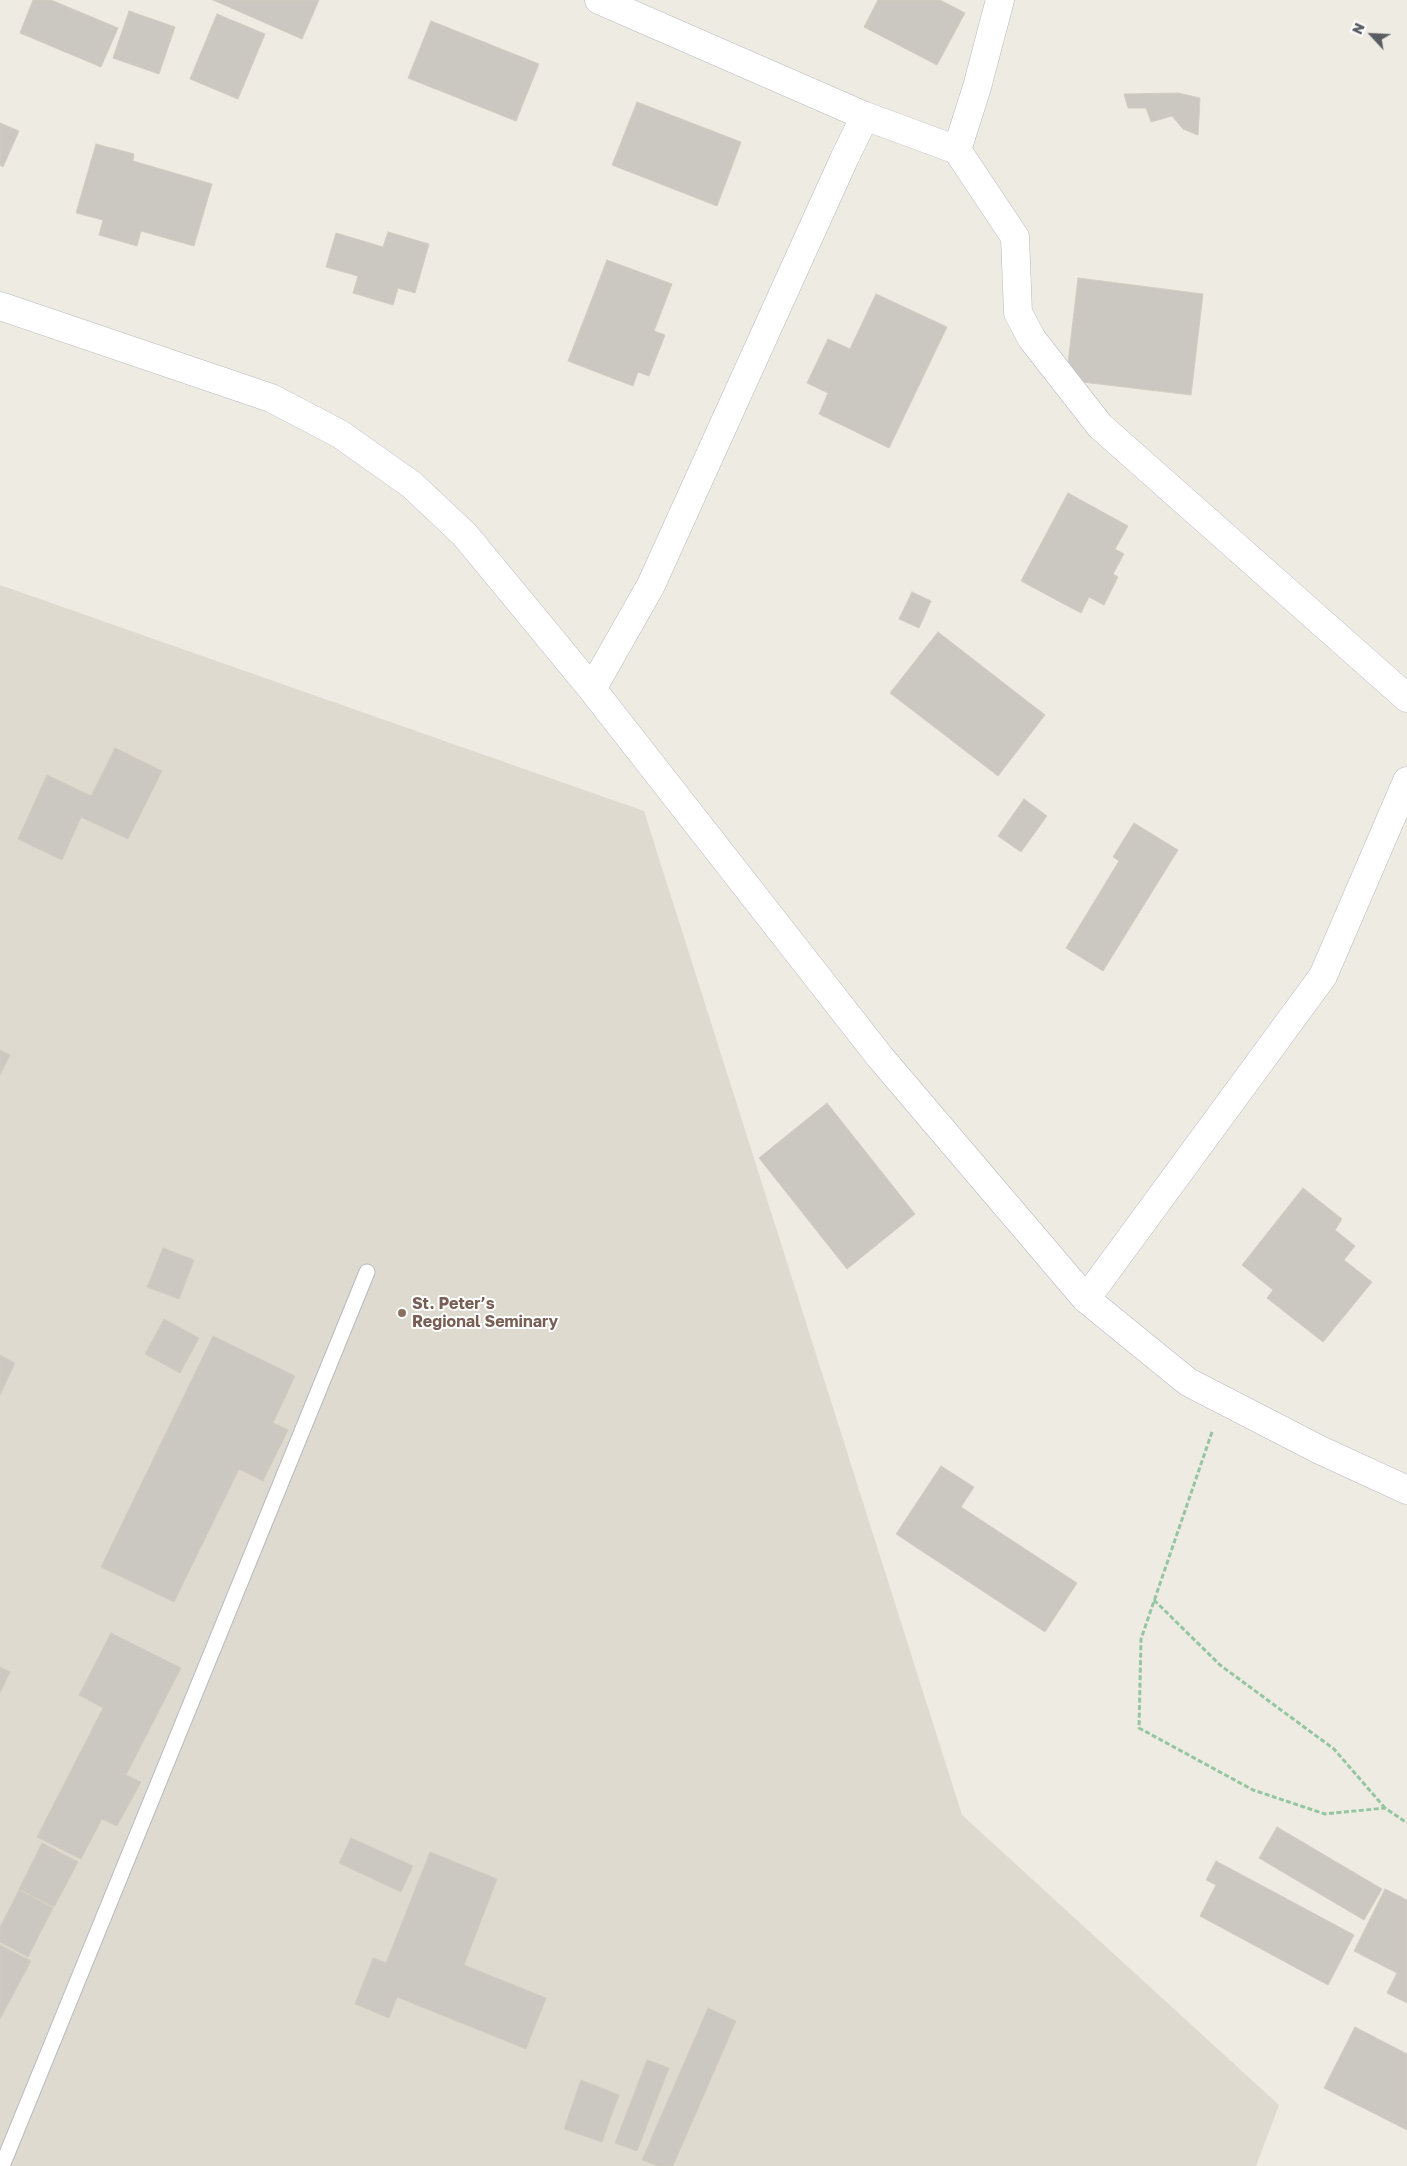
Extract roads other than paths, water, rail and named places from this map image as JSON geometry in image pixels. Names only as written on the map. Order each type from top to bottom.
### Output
[{"type":"street","points":[[599,0],[865,116],[957,150],[1015,237],[1018,313],[1032,339],[1100,426],[1407,698]]},
{"type":"street","points":[[957,150],[977,88],[1000,0]]},
{"type":"street","points":[[592,689],[651,586],[845,156],[865,116]]},
{"type":"street","points":[[0,306],[271,398],[340,434],[412,485],[465,535],[592,689],[880,1057],[1086,1299],[1188,1382],[1320,1450],[1407,1490]]},
{"type":"street","points":[[1086,1299],[1323,976],[1407,781]]},
{"type":"lane","points":[[2,2166],[367,1272]]},
{"type":"place","name":"St. Peter’s Regional Seminary","points":[[402,1313]]}]
